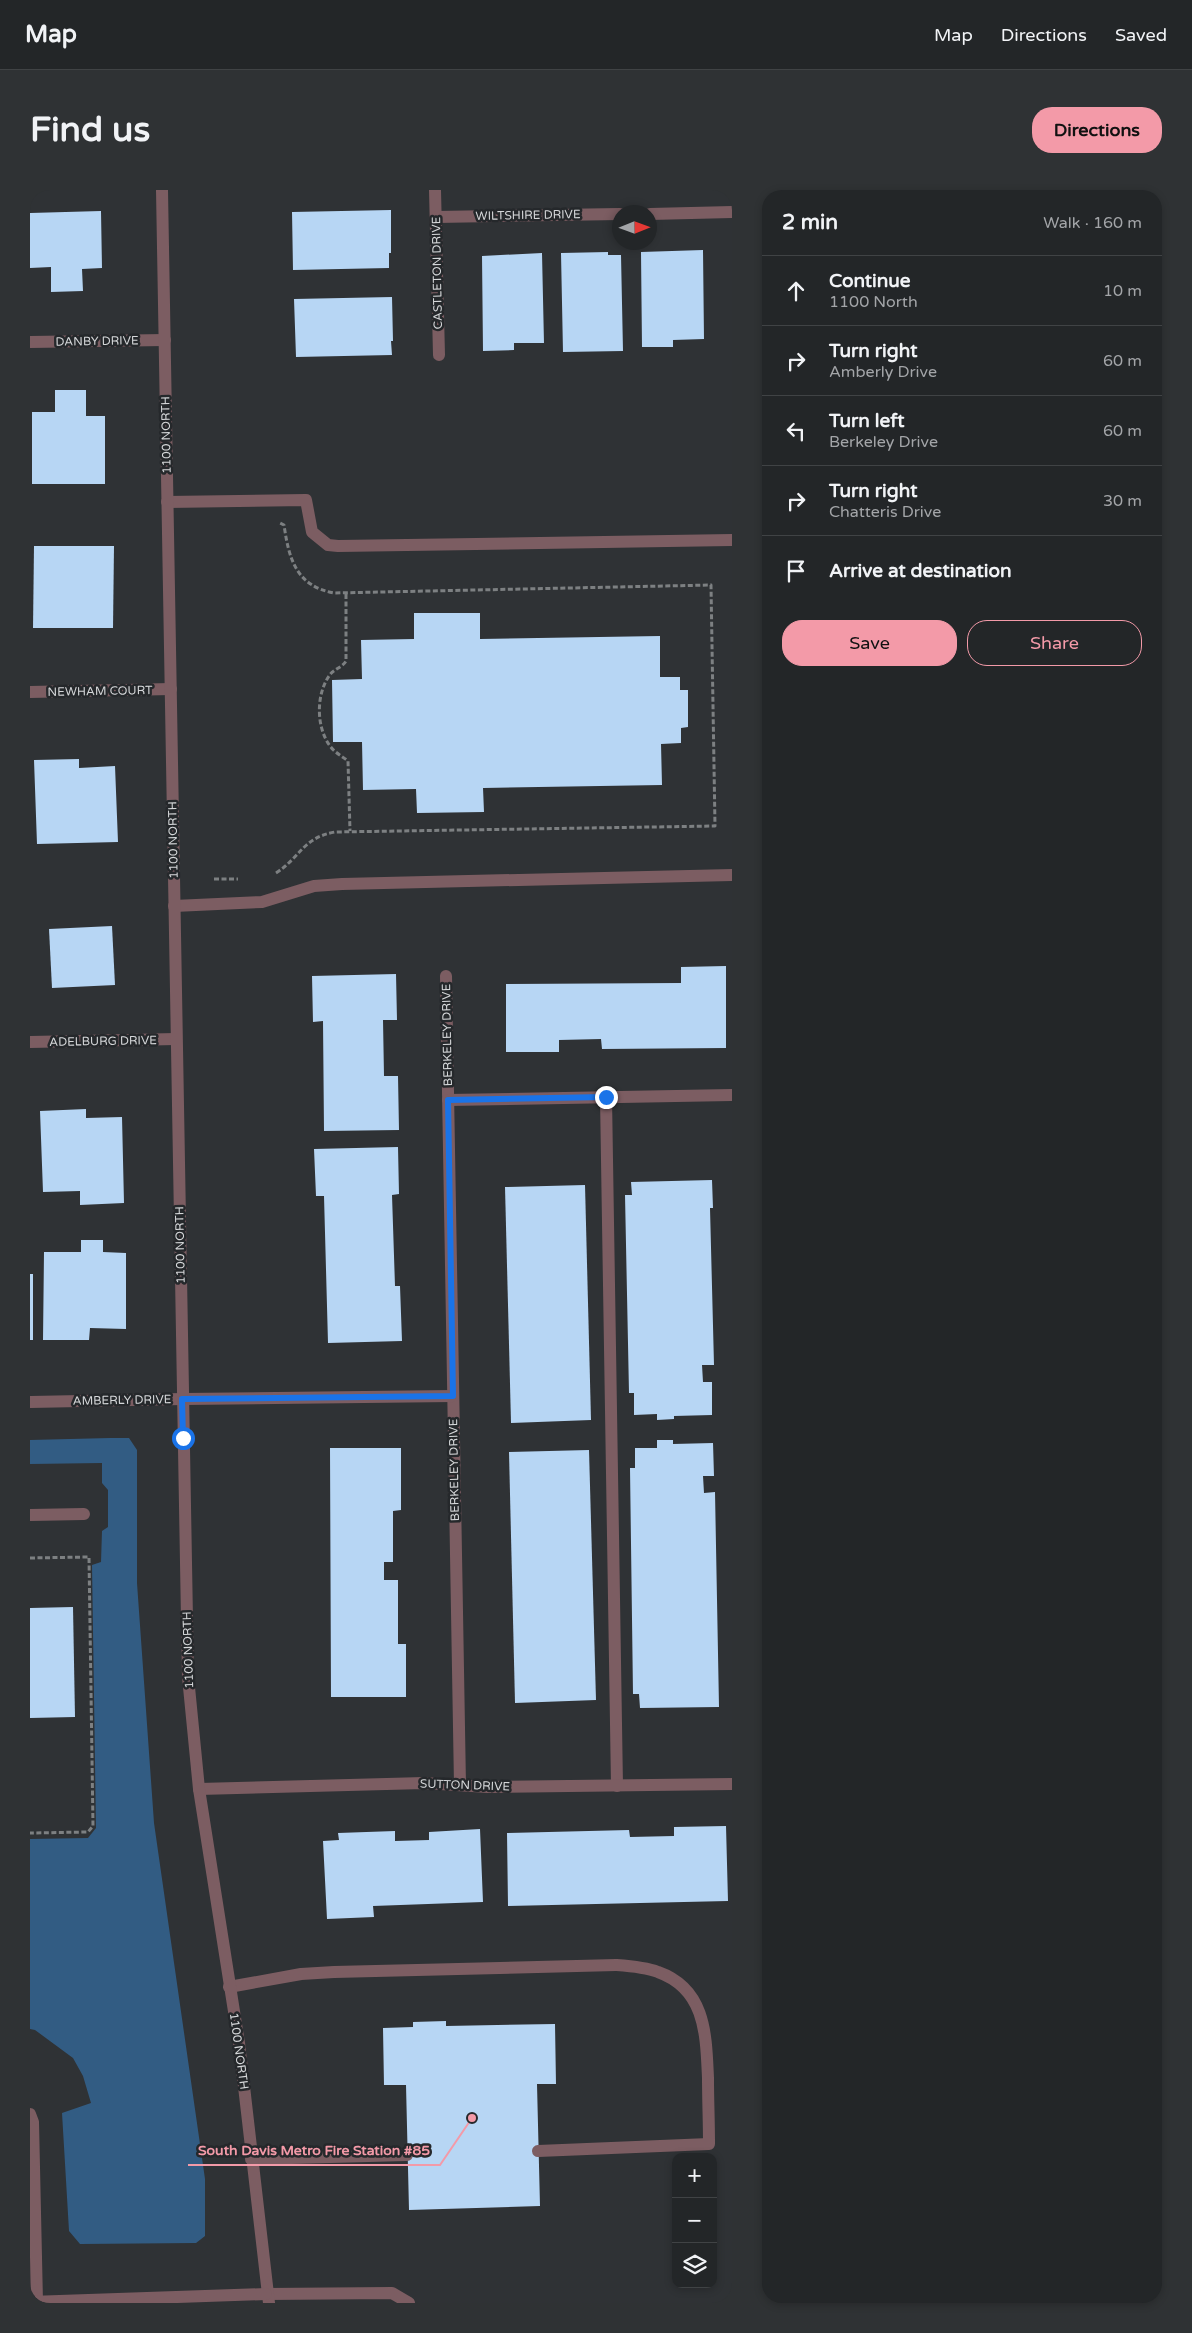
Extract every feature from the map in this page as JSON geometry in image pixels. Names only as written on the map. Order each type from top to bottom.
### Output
[{"type":"street","name":"1100 NORTH","points":[[162,190],[188,1677],[199,1789],[239,2043],[267,2300]]},
{"type":"street","name":"CASTLETON DRIVE","points":[[435,190],[439,355]]},
{"type":"street","points":[[657,214],[732,212]]},
{"type":"street","name":"WILTSHIRE DRIVE","points":[[436,217],[612,214]]},
{"type":"street","name":"DANBY DRIVE","points":[[30,342],[165,340]]},
{"type":"street","points":[[167,502],[306,500],[312,532],[328,544],[338,546],[732,540]]},
{"type":"street","name":"NEWHAM COURT","points":[[30,692],[171,689]]},
{"type":"street","points":[[174,906],[262,902],[314,886],[342,884],[732,875]]},
{"type":"street","name":"BERKELEY DRIVE","points":[[446,976],[460,1785]]},
{"type":"street","name":"ADELBURG DRIVE","points":[[30,1042],[176,1040]]},
{"type":"street","points":[[448,1100],[732,1095]]},
{"type":"street","points":[[606,1097],[618,1786]]},
{"type":"street","name":"AMBERLY DRIVE","points":[[30,1402],[453,1396]]},
{"type":"street","points":[[30,1515],[84,1514]]},
{"type":"street","name":"SUTTON DRIVE","points":[[199,1789],[424,1783],[488,1787],[732,1784]]},
{"type":"street","points":[[229,1987],[301,1974],[334,1972],[616,1965],[658,1972],[678,1983],[694,1999],[703,2020],[707,2043],[709,2144],[538,2151]]},
{"type":"street","points":[[30,2114],[33,2122],[33,2302],[267,2300],[392,2293],[409,2303]]},
{"type":"street","points":[[251,2159],[407,2155]]},
{"type":"path","points":[[269,875],[290,864],[302,847],[322,834],[350,831],[715,826],[711,586],[346,594],[322,591],[301,576],[290,558],[284,525],[271,523]]},
{"type":"path","points":[[346,594],[346,661],[330,674],[322,689],[320,716],[321,726],[330,746],[348,761],[350,831]]},
{"type":"path","points":[[214,879],[242,878]]},
{"type":"path","points":[[30,1558],[89,1557],[93,1826],[88,1832],[30,1833]]},
{"type":"shaded area","points":[[129,1438],[137,1450],[137,1583],[154,1823],[205,2179],[205,2236],[196,2243],[80,2244],[69,2231],[62,2113],[91,2103],[83,2076],[73,2058],[35,2030],[30,2029],[30,1839],[88,1838],[96,1828],[92,1565],[101,1562],[102,1531],[108,1527],[108,1490],[102,1483],[102,1463],[30,1464],[30,1440]]},
{"type":"building","points":[[391,210],[389,268],[293,270],[292,212]]},
{"type":"building","points":[[101,211],[102,268],[82,269],[83,291],[51,292],[51,267],[30,268],[30,213]]},
{"type":"building","points":[[703,250],[704,339],[673,340],[673,347],[642,347],[641,252]]},
{"type":"building","points":[[608,252],[608,255],[621,255],[623,351],[563,352],[561,253]]},
{"type":"building","points":[[542,253],[544,343],[514,343],[514,350],[483,351],[482,256]]},
{"type":"building","points":[[392,297],[392,355],[296,357],[294,299]]},
{"type":"building","points":[[55,390],[86,390],[86,416],[105,416],[105,484],[32,484],[32,412],[55,412]]},
{"type":"building","points":[[34,546],[114,546],[113,628],[33,628]]},
{"type":"building","points":[[414,613],[480,613],[480,639],[660,636],[660,677],[680,677],[680,690],[688,690],[688,727],[681,728],[681,743],[661,744],[662,785],[483,788],[484,812],[417,813],[416,789],[363,790],[362,742],[333,742],[332,680],[362,679],[361,640],[414,639]]},
{"type":"building","points":[[79,759],[79,768],[115,766],[118,842],[37,844],[34,760]]},
{"type":"building","points":[[112,926],[115,985],[52,988],[49,929]]},
{"type":"building","points":[[726,966],[726,1048],[602,1049],[601,1039],[559,1040],[559,1052],[506,1052],[506,984],[681,983],[681,967]]},
{"type":"building","points":[[396,974],[397,1020],[383,1020],[384,1076],[398,1076],[399,1130],[324,1131],[323,1021],[313,1022],[312,976]]},
{"type":"building","points":[[86,1109],[86,1118],[122,1117],[124,1203],[80,1205],[80,1191],[43,1192],[40,1111]]},
{"type":"building","points":[[398,1147],[399,1194],[392,1195],[395,1286],[400,1286],[402,1341],[328,1343],[324,1196],[316,1196],[314,1149]]},
{"type":"building","points":[[712,1180],[713,1208],[710,1208],[714,1365],[702,1365],[703,1382],[712,1382],[712,1415],[674,1416],[674,1419],[657,1420],[657,1414],[634,1415],[634,1393],[629,1393],[625,1195],[632,1195],[631,1182]]},
{"type":"building","points":[[585,1185],[591,1420],[511,1423],[505,1187]]},
{"type":"building","points":[[81,1240],[103,1240],[103,1252],[126,1253],[126,1329],[90,1328],[89,1340],[43,1340],[44,1252],[81,1252]]},
{"type":"building","points":[[30,1274],[33,1274],[33,1340],[30,1340]]},
{"type":"building","points":[[657,1440],[673,1440],[673,1444],[713,1443],[714,1476],[703,1476],[704,1493],[715,1492],[719,1707],[640,1708],[639,1694],[633,1694],[630,1468],[635,1468],[635,1448],[657,1448]]},
{"type":"building","points":[[330,1448],[401,1448],[401,1510],[393,1511],[393,1562],[384,1562],[384,1580],[398,1580],[398,1644],[406,1644],[406,1697],[331,1697]]},
{"type":"building","points":[[589,1450],[596,1700],[515,1703],[509,1452]]},
{"type":"building","points":[[73,1607],[75,1717],[30,1718],[30,1608]]},
{"type":"building","points":[[726,1826],[728,1901],[508,1906],[507,1833],[629,1830],[630,1837],[674,1836],[674,1827]]},
{"type":"building","points":[[480,1829],[483,1902],[373,1906],[374,1917],[327,1919],[323,1841],[339,1840],[338,1833],[395,1831],[395,1841],[429,1840],[429,1832]]},
{"type":"building","points":[[446,2021],[446,2026],[555,2024],[556,2084],[537,2084],[540,2206],[409,2210],[406,2085],[384,2085],[383,2028],[413,2027],[413,2022]]},
{"type":"place","name":"South Davis Metro Fire Station #85","points":[[472,2118]]},
{"type":"route","points":[[183,1438],[182,1399],[453,1396],[448,1100],[606,1097]]}]
